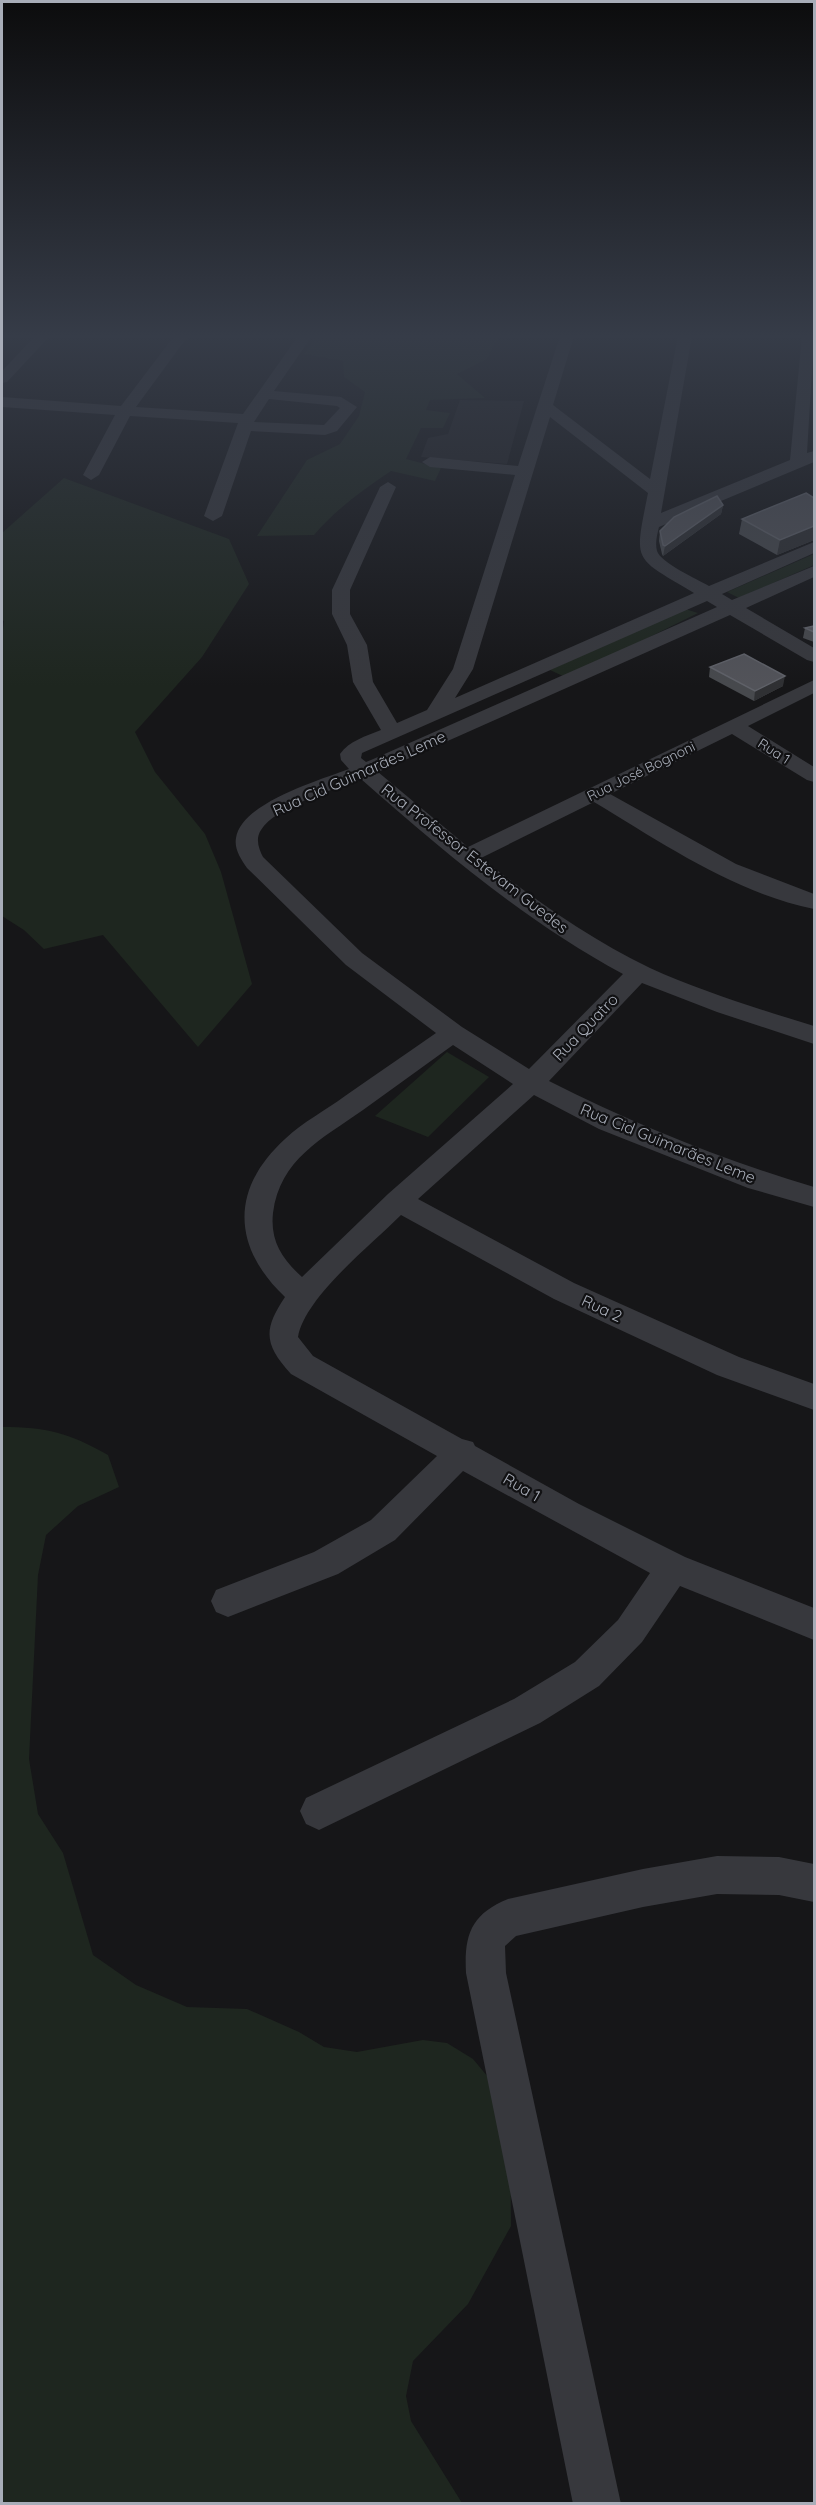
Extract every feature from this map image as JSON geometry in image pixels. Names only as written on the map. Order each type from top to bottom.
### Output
[{"type":"street","points":[[91,475],[103,453]]},
{"type":"street","points":[[213,516],[235,453]]},
{"type":"street","points":[[436,712],[463,669],[529,453]]},
{"type":"street","points":[[605,453],[656,491]]},
{"type":"street","points":[[663,453],[647,542],[649,555],[660,565],[705,594],[814,656]]},
{"type":"street","points":[[798,462],[799,453]]},
{"type":"street","points":[[650,524],[814,456]]},
{"type":"street","points":[[430,462],[523,471]]},
{"type":"street","points":[[388,487],[341,590],[338,604],[340,616],[357,645],[363,681],[378,711],[394,734]]},
{"type":"street","name":"Rua Cid Guimarães Leme","points":[[355,749],[394,734],[436,712],[814,547]]},
{"type":"street","name":"Rua Cid Guimarães Leme","points":[[814,571],[364,772],[279,805],[248,830],[245,841],[247,850],[255,863],[354,959],[453,1033],[531,1083],[618,1126],[758,1181],[814,1197]]},
{"type":"street","points":[[463,669],[470,677],[482,680],[495,682],[516,678]]},
{"type":"street","name":"Rua José Bognoni","points":[[467,856],[814,687]]},
{"type":"street","name":"Rua 1","points":[[733,726],[814,776]]},
{"type":"street","name":"Rua Professor Estevam Guedes","points":[[355,749],[350,754],[351,760],[364,772],[467,856],[573,933],[639,972],[729,1008],[814,1035]]},
{"type":"street","points":[[595,794],[712,862],[794,897],[814,902]]},
{"type":"street","name":"Rua Quatro","points":[[299,1299],[398,1201],[531,1083],[639,972]]},
{"type":"street","points":[[299,1299],[276,1271],[262,1248],[258,1223],[262,1194],[272,1172],[295,1144],[453,1033]]},
{"type":"street","name":"Rua 2","points":[[398,1201],[574,1296],[728,1366],[814,1396]]},
{"type":"street","name":"Rua 1","points":[[299,1299],[286,1320],[283,1337],[288,1350],[302,1365],[462,1452],[568,1514],[673,1568],[814,1624]]},
{"type":"street","points":[[228,1601],[326,1563],[383,1530],[462,1452]]},
{"type":"street","points":[[319,1810],[527,1711],[587,1674],[630,1631],[673,1568]]},
{"type":"street","points":[[597,2504],[486,1973],[485,1947],[491,1929],[508,1918],[642,1888],[717,1875],[778,1876],[814,1883]]},
{"type":"shaded area","points":[[322,453],[409,453],[406,459],[441,468],[435,481],[391,471],[341,508],[314,535],[257,536],[307,460]]},
{"type":"shaded area","points":[[423,453],[510,453],[507,464],[421,457]]},
{"type":"shaded area","points":[[64,478],[229,539],[249,584],[202,657],[135,732],[155,772],[205,834],[221,872],[252,984],[198,1047],[103,935],[44,949],[24,930],[2,916],[2,637],[4,621],[2,620],[2,533]]},
{"type":"shaded area","points":[[814,554],[814,565],[739,598],[727,592]]},
{"type":"shaded area","points":[[682,608],[698,613],[567,678],[550,670]]},
{"type":"shaded area","points":[[447,1052],[489,1077],[428,1137],[375,1116]]},
{"type":"shaded area","points":[[2,1427],[45,1430],[69,1436],[94,1447],[108,1455],[119,1487],[78,1506],[46,1535],[38,1575],[29,1759],[38,1814],[63,1853],[93,1955],[136,1985],[187,2007],[247,2009],[299,2032],[324,2047],[357,2052],[423,2040],[447,2043],[473,2059],[503,2095],[510,2121],[511,2226],[468,2304],[413,2361],[406,2396],[411,2421],[462,2503],[2,2504]]},
{"type":"building","points":[[806,493],[814,498],[814,526],[780,540],[742,519]]},
{"type":"building","points":[[717,496],[723,505],[665,546],[663,545],[660,531],[674,517]]},
{"type":"building","points":[[814,626],[814,632],[805,628]]},
{"type":"building","points":[[744,654],[785,676],[755,691],[710,667]]}]
